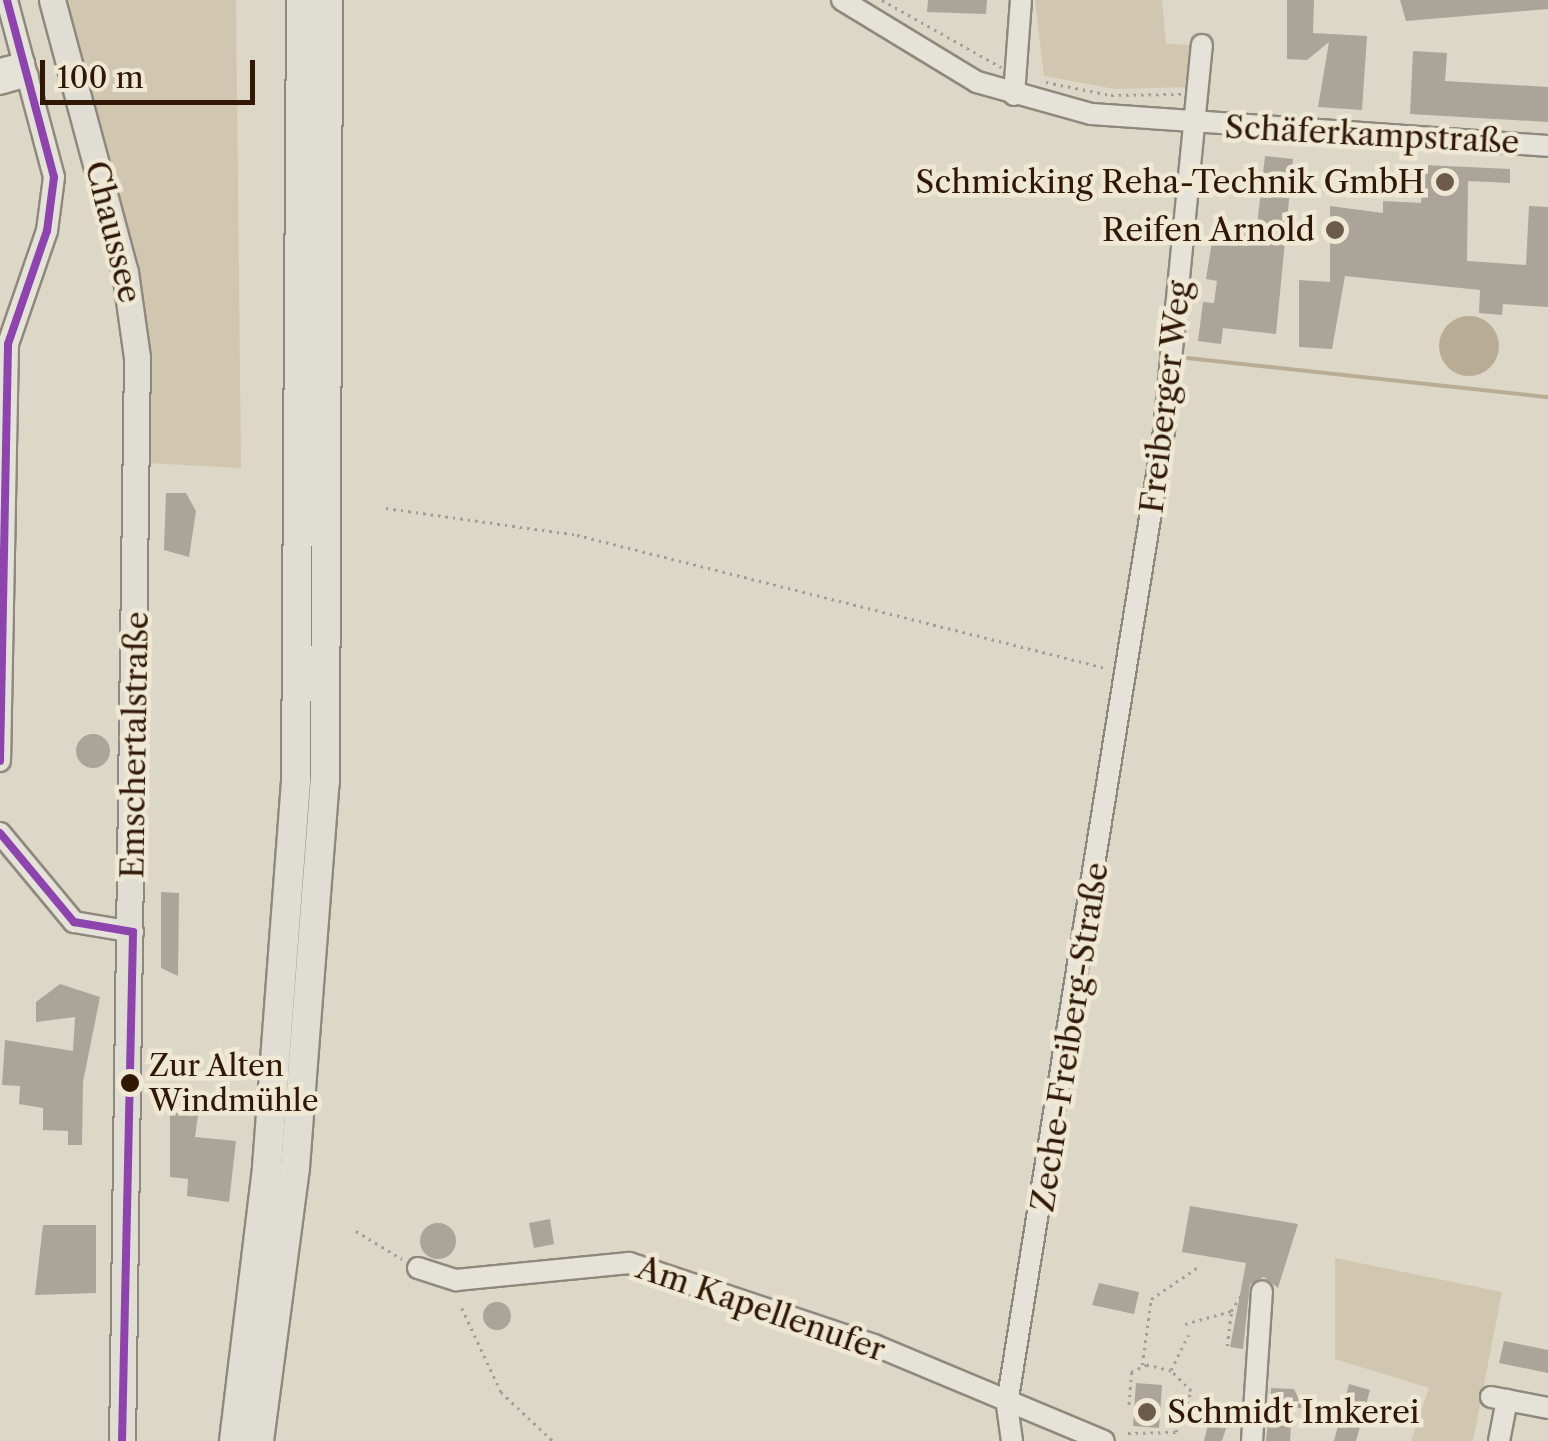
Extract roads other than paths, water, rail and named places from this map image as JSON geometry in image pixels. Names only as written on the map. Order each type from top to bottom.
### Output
[{"type":"highway","points":[[234,1441],[272,1111],[296,780],[300,0]]},
{"type":"highway","points":[[259,1441],[295,1167],[325,781],[328,0]]},
{"type":"main road","name":"Chaussee","points":[[52,0],[134,317],[137,470]]},
{"type":"main road","name":"Emschertalstraße","points":[[122,1441],[133,932],[137,470]]},
{"type":"street","points":[[0,761],[8,344],[47,231],[54,177],[7,0]]},
{"type":"street","name":"Schäferkampstraße","points":[[842,0],[936,62],[1014,95],[1196,124],[1548,146]]},
{"type":"street","points":[[1014,95],[1022,0]]},
{"type":"street","name":"Freiberger Weg","points":[[1127,671],[1196,124],[1202,45]]},
{"type":"street","points":[[0,69],[26,70]]},
{"type":"street","points":[[0,84],[26,70]]},
{"type":"street","name":"Zeche-Freiberg-Straße","points":[[1012,1441],[1007,1404],[1127,671]]},
{"type":"street","points":[[0,833],[74,922],[133,932]]},
{"type":"street","name":"Am Kapellenufer","points":[[418,1268],[456,1280],[630,1263],[874,1345],[1007,1404],[1104,1441]]},
{"type":"street","points":[[1252,1441],[1255,1290]]},
{"type":"street","points":[[1499,1441],[1499,1399],[1548,1408]]},
{"type":"waterway","points":[[1187,358],[1548,397]]},
{"type":"place","name":"Schmicking Reha-Technik GmbH","points":[[1445,182]]},
{"type":"place","name":"Reifen Arnold","points":[[1335,230]]},
{"type":"place","name":"Zur Alten Windmühle","points":[[130,1083]]},
{"type":"place","name":"Schmidt Imkerei","points":[[1147,1412]]}]
